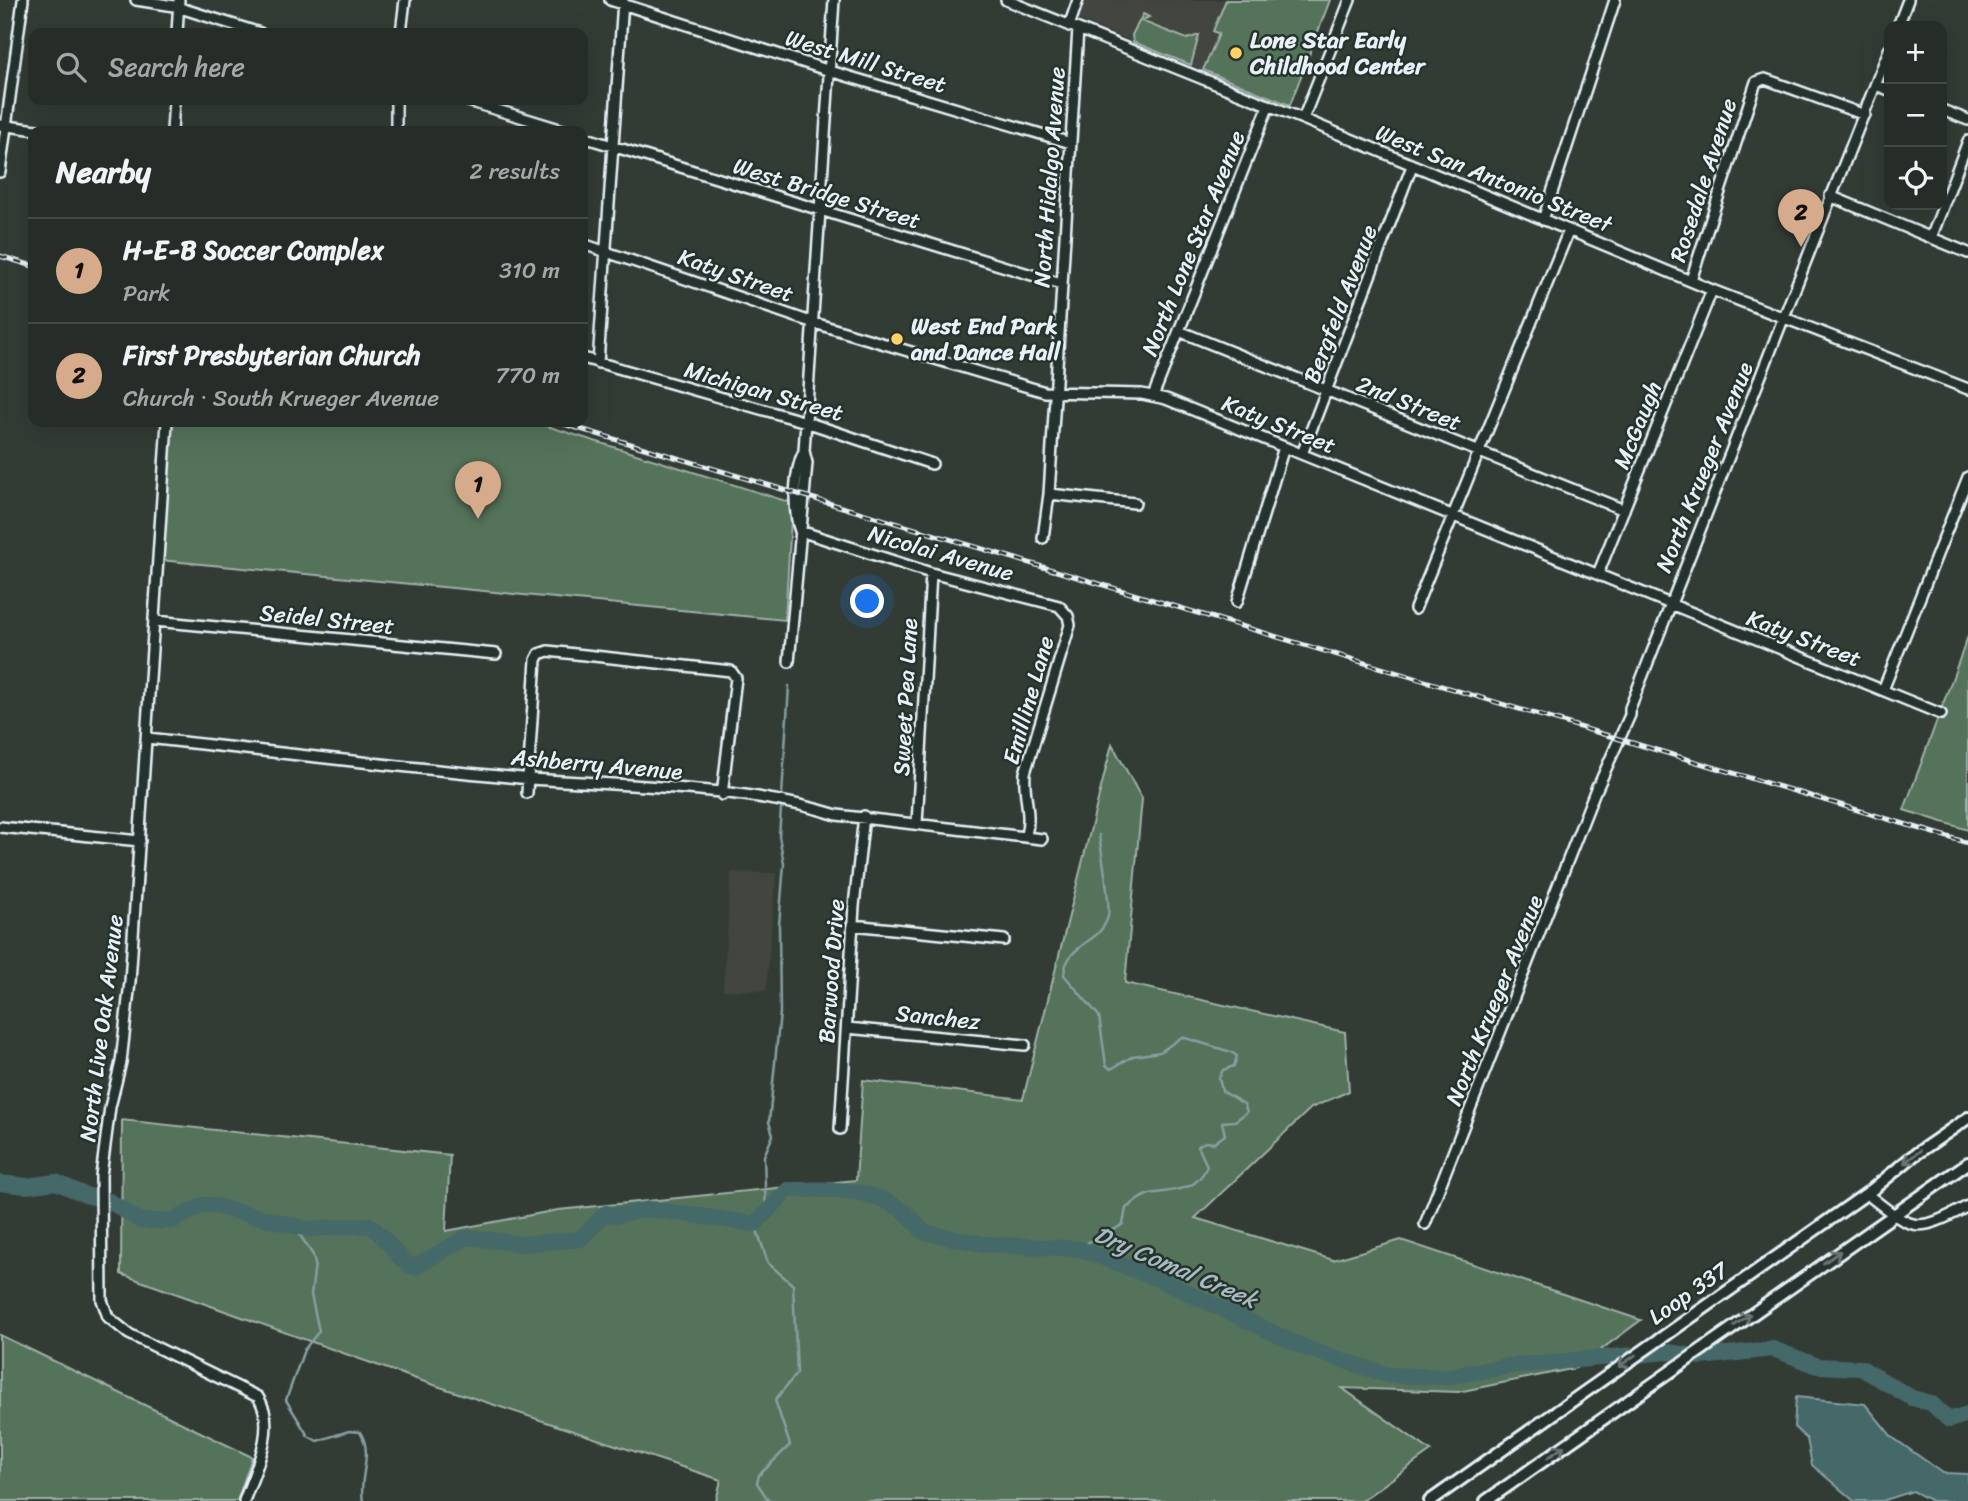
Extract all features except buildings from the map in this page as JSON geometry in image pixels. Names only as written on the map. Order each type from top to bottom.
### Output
[{"type":"main road","name":"Loop 337","points":[[1430,1501],[1541,1420],[1867,1194],[1913,1156],[1967,1119]]},
{"type":"main road","points":[[1486,1501],[1968,1163]]},
{"type":"street","points":[[0,172],[3,125],[23,0]]},
{"type":"street","points":[[136,0],[179,4],[246,28]]},
{"type":"street","points":[[402,28],[405,0]]},
{"type":"street","name":"West Mill Street","points":[[610,0],[830,71],[1071,143]]},
{"type":"street","points":[[789,662],[807,463],[804,451],[811,322],[834,0]]},
{"type":"street","name":"West San Antonio Street","points":[[1006,0],[1269,105],[1783,319],[1968,389]]},
{"type":"street","name":"North Hidalgo Avenue","points":[[1043,538],[1049,494],[1071,143],[1073,27],[1078,0]]},
{"type":"street","points":[[1303,119],[1350,0]]},
{"type":"street","points":[[1544,220],[1615,0]]},
{"type":"street","points":[[1900,21],[1908,0]]},
{"type":"street","points":[[598,363],[623,2]]},
{"type":"street","points":[[177,28],[179,4]]},
{"type":"street","name":"North Krueger Avenue","points":[[1425,1224],[1597,789],[1630,715],[1630,708],[1884,63]]},
{"type":"street","name":"Rosedale Avenue","points":[[1691,280],[1756,82],[1765,79],[1865,115]]},
{"type":"street","points":[[1876,85],[1884,88]]},
{"type":"street","points":[[172,126],[174,105]]},
{"type":"street","points":[[396,105],[396,126]]},
{"type":"street","points":[[481,105],[550,126]]},
{"type":"street","name":"North Lone Star Avenue","points":[[1153,396],[1269,105]]},
{"type":"street","points":[[1947,112],[1968,120]]},
{"type":"street","points":[[3,125],[28,129]]},
{"type":"street","name":"West Bridge Street","points":[[588,138],[1061,284]]},
{"type":"street","points":[[1931,239],[1968,141]]},
{"type":"street","name":"Bergfeld Avenue","points":[[1302,454],[1412,166]]},
{"type":"street","points":[[1830,197],[1968,253]]},
{"type":"street","points":[[1415,609],[1569,230]]},
{"type":"street","name":"Katy Street","points":[[588,245],[811,322],[1055,393],[1153,396],[1598,573],[1670,606],[1941,714]]},
{"type":"street","name":"McGaugh","points":[[1598,573],[1712,290]]},
{"type":"street","name":"2nd Street","points":[[1179,331],[1624,510]]},
{"type":"street","name":"Michigan Street","points":[[588,360],[806,422],[932,464]]},
{"type":"street","name":"North Live Oak Avenue","points":[[167,427],[130,982],[121,1062],[110,1107],[101,1176],[102,1300],[108,1317],[129,1335],[249,1390],[262,1403],[267,1418],[265,1429],[244,1501]]},
{"type":"street","points":[[1237,602],[1284,447]]},
{"type":"street","points":[[1883,690],[1968,477]]},
{"type":"street","points":[[1049,494],[1135,503]]},
{"type":"street","name":"Nicolai Avenue","points":[[800,531],[931,573],[1059,607],[1068,617]]},
{"type":"street","name":"Sweet Pea Lane","points":[[917,824],[931,573]]},
{"type":"street","name":"Emilline Lane","points":[[1026,835],[1030,811],[1024,789],[1025,773],[1069,629],[1068,617]]},
{"type":"street","name":"Seidel Street","points":[[155,621],[496,654]]},
{"type":"street","points":[[527,793],[536,660],[540,654],[548,652],[731,671],[736,678],[722,795]]},
{"type":"street","name":"Ashberry Avenue","points":[[147,738],[529,778],[722,795],[810,807],[837,815],[864,816],[1042,839]]},
{"type":"street","name":"Barwood Drive","points":[[840,1129],[852,925],[864,816]]},
{"type":"street","points":[[0,827],[141,841]]},
{"type":"street","points":[[852,925],[1003,940]]},
{"type":"street","name":"Sanchez","points":[[847,1028],[1025,1045]]},
{"type":"street","points":[[1867,1194],[1909,1225],[1924,1226],[1968,1206]]},
{"type":"shaded area","name":"Lone Star Early Childhood Center","points":[[1081,0],[1330,0],[1290,105],[1074,18]]},
{"type":"shaded area","points":[[731,872],[776,873],[766,991],[723,990]]},
{"type":"green space","points":[[1226,0],[1330,0],[1290,105],[1203,70],[1219,34],[1213,31]]},
{"type":"green space","points":[[1143,14],[1149,17],[1141,21],[1187,39],[1199,35],[1191,65],[1133,42],[1132,35]]},
{"type":"green space","points":[[172,427],[550,427],[792,503],[785,620],[160,560]]},
{"type":"green space","points":[[1968,636],[1968,830],[1904,810]]},
{"type":"green space","points":[[1112,744],[1142,799],[1125,983],[1345,1032],[1349,1091],[1311,1108],[1195,1218],[1333,1260],[1401,1240],[1641,1320],[1576,1368],[1458,1392],[1342,1388],[1431,1451],[1361,1501],[716,1501],[721,1480],[416,1379],[121,1274],[122,1120],[450,1155],[446,1231],[558,1210],[856,1180],[863,1080],[1023,1099]]},
{"type":"green space","points":[[0,1335],[252,1457],[237,1501],[0,1501]]},
{"type":"water","points":[[1796,1397],[1865,1404],[1892,1437],[1943,1473],[1968,1474],[1968,1501],[1932,1501],[1913,1491],[1882,1501],[1854,1501],[1812,1465],[1807,1439],[1794,1427]]},
{"type":"waterway","points":[[782,795],[789,686]]},
{"type":"waterway","points":[[766,1215],[764,1156],[773,1135],[769,1122],[780,1013],[779,925],[784,864],[779,836],[781,809]]},
{"type":"waterway","points":[[1081,1249],[1093,1239],[1123,1224],[1126,1208],[1140,1198],[1183,1188],[1197,1181],[1207,1166],[1198,1146],[1205,1142],[1214,1143],[1225,1135],[1222,1122],[1235,1121],[1247,1112],[1244,1104],[1222,1091],[1219,1078],[1223,1070],[1234,1066],[1237,1056],[1231,1052],[1182,1037],[1160,1052],[1133,1056],[1111,1069],[1106,1065],[1099,1016],[1064,975],[1070,956],[1099,932],[1108,916],[1099,835]]},
{"type":"waterway","name":"Dry Comal Creek","points":[[0,1183],[26,1186],[56,1182],[85,1195],[109,1201],[141,1221],[172,1221],[203,1205],[211,1205],[308,1229],[369,1225],[404,1261],[415,1267],[467,1237],[522,1244],[580,1239],[606,1213],[618,1215],[649,1209],[755,1224],[788,1190],[863,1193],[896,1206],[923,1232],[983,1244],[1081,1249],[1160,1280],[1308,1349],[1388,1375],[1445,1377],[1509,1366],[1668,1352],[1701,1357],[1773,1349],[1818,1366],[1861,1368],[1912,1398],[1931,1403],[1949,1420],[1968,1414]]},
{"type":"waterway","points":[[755,1224],[768,1263],[793,1285],[797,1373],[775,1400],[790,1445],[759,1475],[757,1483],[769,1501]]},
{"type":"waterway","points":[[294,1226],[313,1255],[315,1264],[311,1295],[319,1331],[304,1350],[286,1400],[308,1436],[317,1441],[349,1431],[360,1432],[366,1449],[363,1501]]},
{"type":"railway","points":[[0,256],[28,264]]},
{"type":"railway","points":[[574,427],[1968,843]]},
{"type":"place","name":"Lone Star Early Childhood Center","points":[[1236,53]]},
{"type":"place","name":"First Presbyterian Church","points":[[1801,247]]},
{"type":"place","name":"West End Park and Dance Hall","points":[[897,339]]},
{"type":"place","name":"H-E-B Soccer Complex","points":[[478,519]]}]
